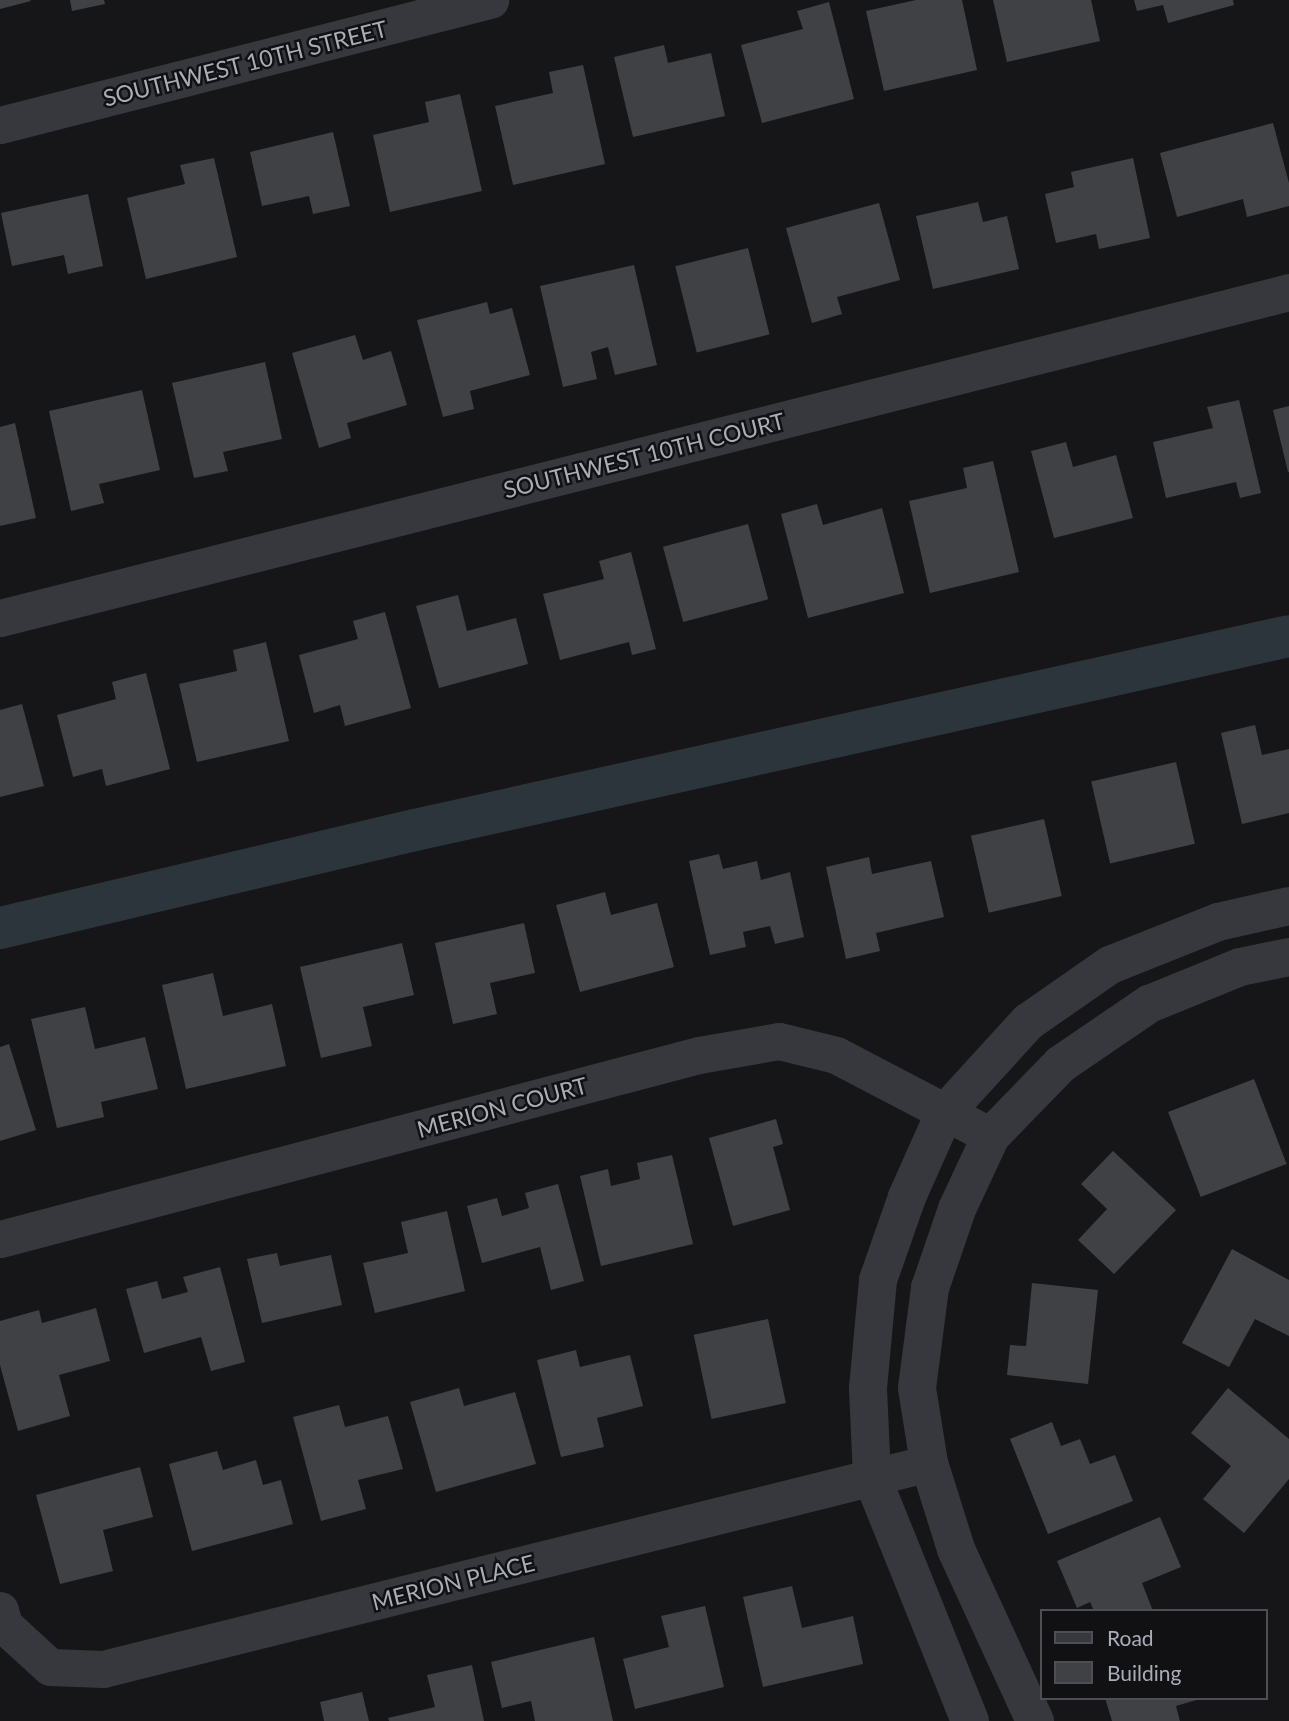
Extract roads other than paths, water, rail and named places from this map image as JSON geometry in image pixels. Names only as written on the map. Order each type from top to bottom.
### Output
[{"type":"street","name":"SOUTHWEST 10TH STREET","points":[[0,125],[491,0]]},
{"type":"street","name":"SOUTHWEST 10TH COURT","points":[[0,618],[1289,292]]},
{"type":"street","points":[[970,1721],[872,1477],[868,1388],[878,1280],[907,1197],[944,1114],[1028,1022],[1110,965],[1218,922],[1289,906]]},
{"type":"street","points":[[1035,1721],[957,1549],[929,1463],[917,1388],[930,1288],[957,1209],[991,1136],[1061,1065],[1149,1004],[1240,967],[1289,957]]},
{"type":"street","name":"MERION COURT","points":[[0,1239],[699,1055],[779,1041],[836,1055],[944,1114],[991,1136]]},
{"type":"street","name":"MERION PLACE","points":[[0,1610],[4,1625],[50,1667],[103,1669],[929,1463]]},
{"type":"waterway","points":[[0,928],[415,830],[1289,636]]}]
